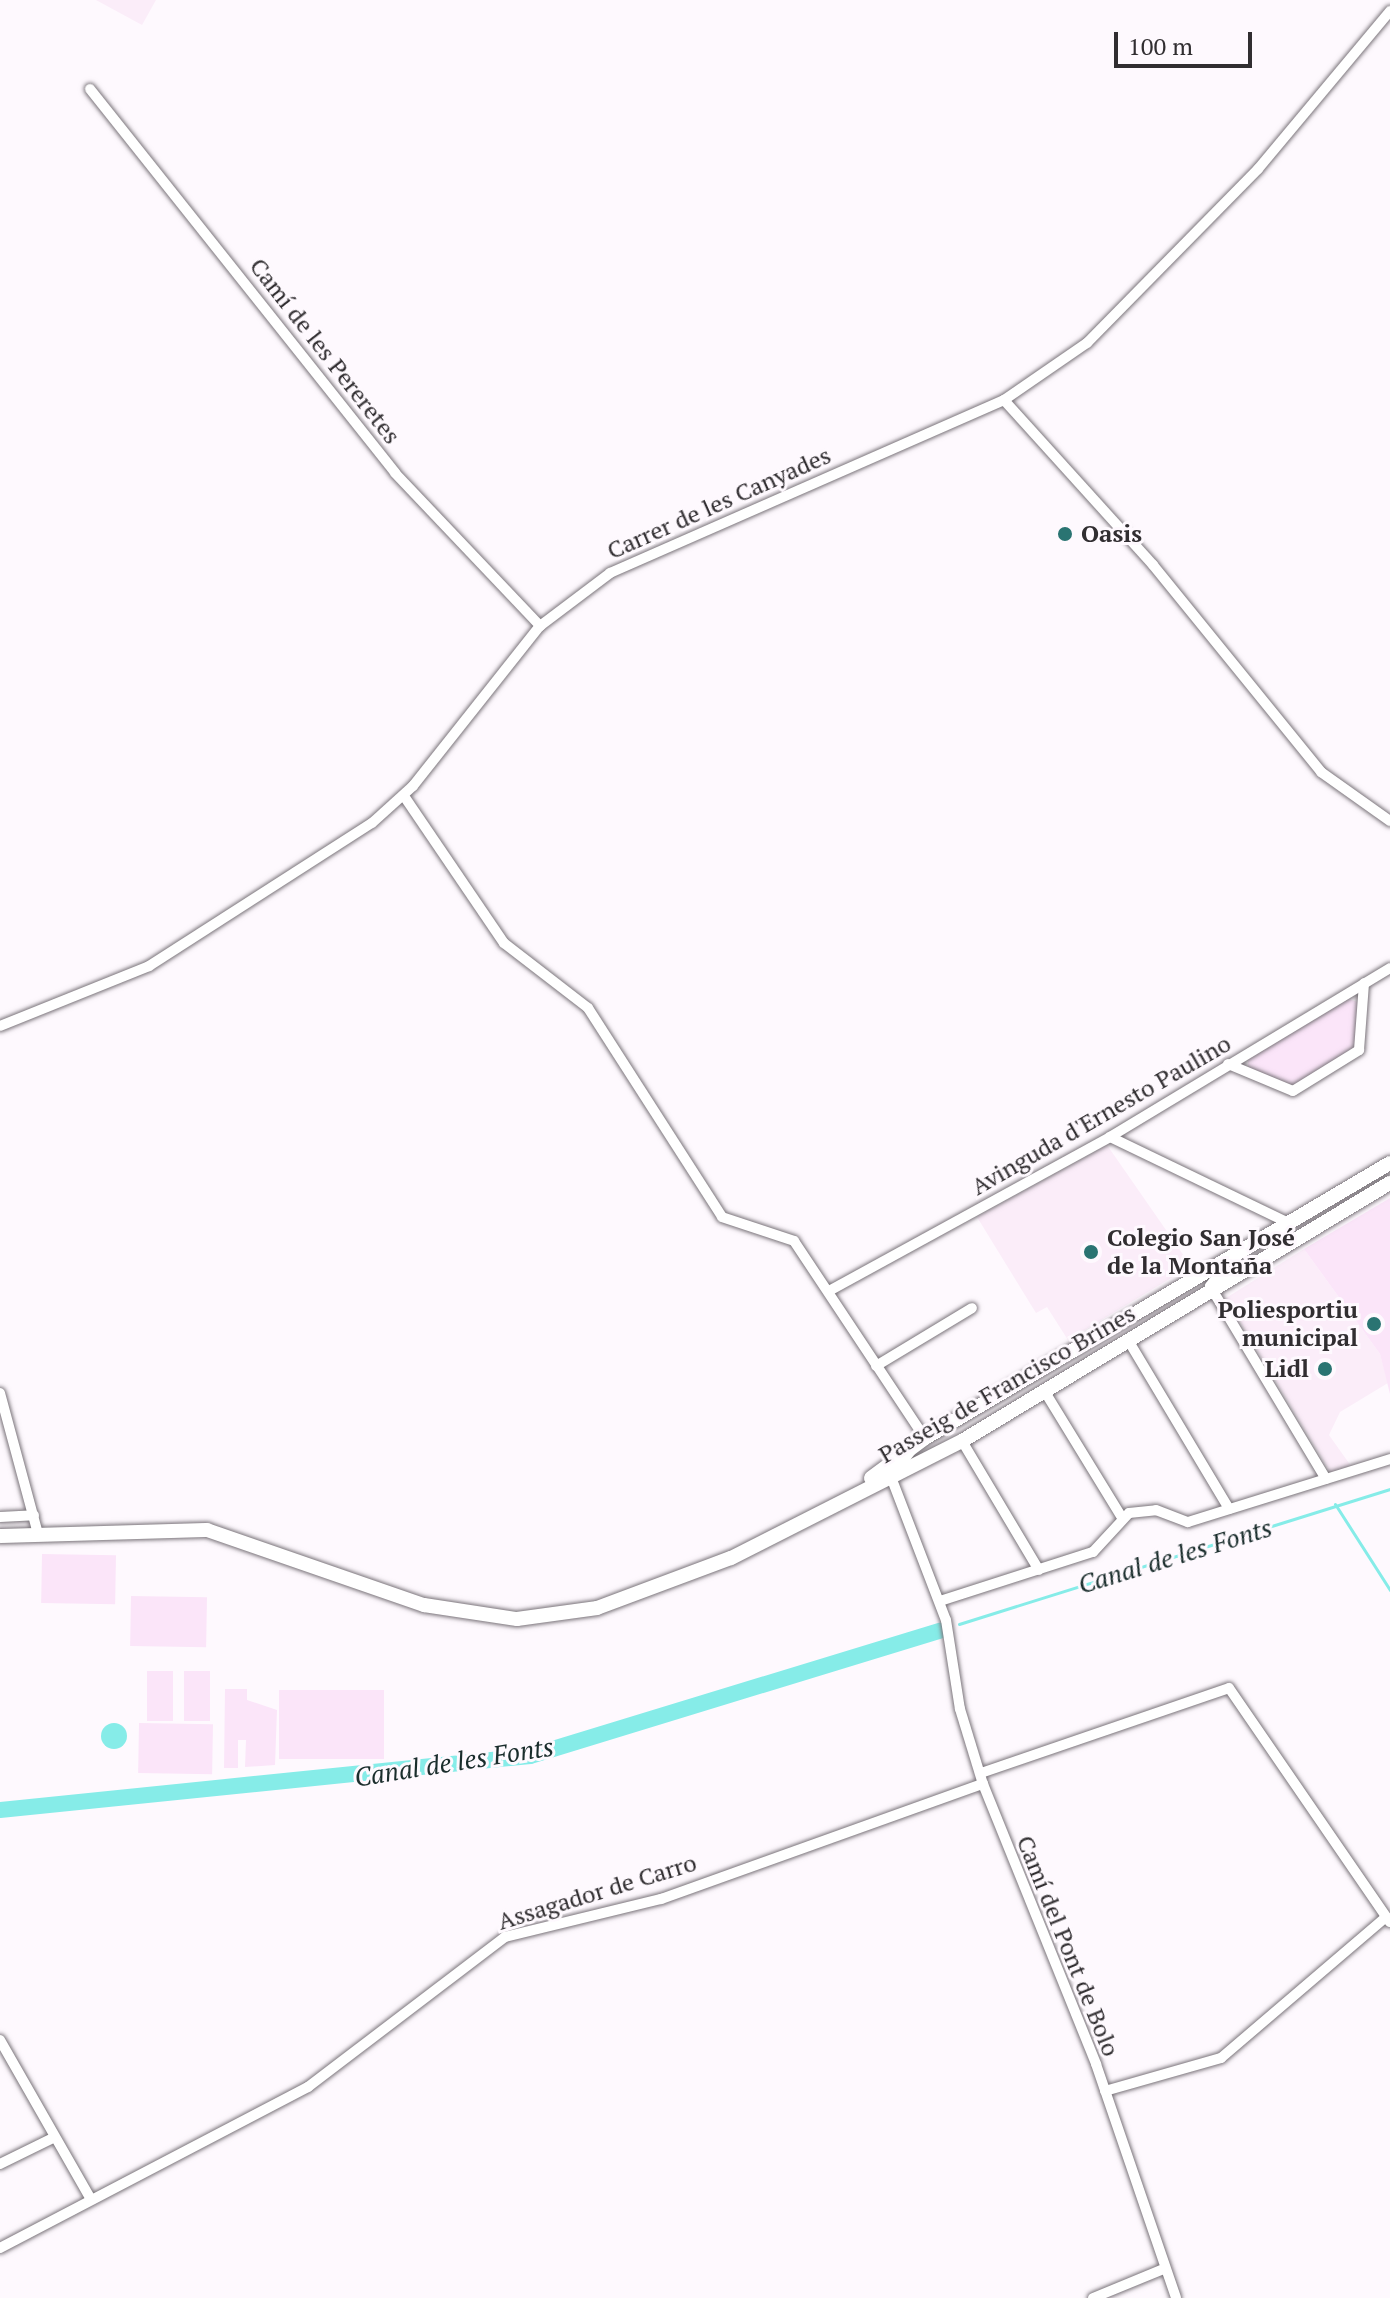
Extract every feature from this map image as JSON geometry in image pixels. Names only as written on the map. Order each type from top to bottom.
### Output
[{"type":"street","name":"Carrer de les Canyades","points":[[0,1026],[178,950],[404,796],[540,626],[610,573],[654,551],[1004,400],[1127,306],[1258,169],[1390,11]]},
{"type":"street","name":"Camí de les Pereretes","points":[[90,89],[395,473],[540,626]]},
{"type":"street","points":[[1004,400],[1153,565],[1321,772],[1390,821]]},
{"type":"street","points":[[404,796],[504,943],[588,1008],[722,1217],[787,1235],[829,1291],[920,1442],[932,1456]]},
{"type":"street","name":"Avinguda d'Ernesto Paulino","points":[[829,1291],[1110,1137],[1390,968]]},
{"type":"street","points":[[1228,1064],[1286,1092],[1318,1076],[1359,1050],[1364,983]]},
{"type":"street","points":[[1110,1137],[1289,1223]]},
{"type":"street","name":"Passeig de Francisco Brines","points":[[813,1515],[920,1442],[1390,1163]]},
{"type":"street","name":"Passeig de Francisco Brines","points":[[813,1515],[962,1441],[1390,1183]]},
{"type":"street","points":[[1253,1245],[1211,1276],[1213,1290],[1326,1479]]},
{"type":"street","points":[[876,1366],[972,1308]]},
{"type":"street","points":[[1128,1340],[1229,1509]]},
{"type":"street","points":[[1045,1392],[1121,1516]]},
{"type":"street","points":[[0,1393],[38,1534]]},
{"type":"street","points":[[962,1441],[1039,1570]]},
{"type":"street","points":[[891,1477],[920,1442]]},
{"type":"street","points":[[940,1601],[1096,1550],[1121,1516],[1150,1510],[1188,1522],[1390,1459]]},
{"type":"street","name":"Camí del Pont de Bolo","points":[[891,1477],[951,1635],[960,1709],[982,1779],[1105,2091],[1161,2270],[1176,2298]]},
{"type":"street","points":[[0,1517],[34,1515]]},
{"type":"street","points":[[0,1536],[207,1530],[393,1597],[517,1619],[580,1612],[654,1590],[813,1515]]},
{"type":"street","name":"Assagador de Carro","points":[[0,2248],[90,2198],[308,2087],[505,1937],[648,1903],[1226,1687],[1268,1743],[1388,1920]]},
{"type":"street","points":[[1105,2091],[1221,2058],[1388,1920]]},
{"type":"street","points":[[0,2040],[53,2138],[90,2198]]},
{"type":"street","points":[[0,2164],[53,2138]]},
{"type":"street","points":[[1093,2298],[1161,2270]]},
{"type":"shaded area","points":[[96,0],[156,0],[142,25]]},
{"type":"shaded area","points":[[1348,999],[1358,1002],[1357,1048],[1289,1089],[1248,1069],[1248,1059]]},
{"type":"shaded area","name":"Colegio San José de la Montaña","points":[[1107,1145],[1191,1266],[1068,1340],[1047,1307],[1036,1313],[977,1217]]},
{"type":"shaded area","name":"Poliesportiu municipal","points":[[1390,1198],[1390,1394],[1380,1354],[1304,1249]]},
{"type":"shaded area","name":"Lidl","points":[[1304,1249],[1380,1354],[1388,1383],[1340,1412],[1329,1435],[1351,1466],[1331,1473],[1226,1298]]},
{"type":"shaded area","points":[[42,1554],[116,1555],[115,1604],[41,1603]]},
{"type":"shaded area","points":[[131,1596],[207,1597],[206,1647],[130,1646]]},
{"type":"shaded area","points":[[147,1671],[173,1671],[173,1721],[147,1721]]},
{"type":"shaded area","points":[[184,1671],[210,1671],[210,1721],[184,1721]]},
{"type":"shaded area","points":[[225,1689],[247,1689],[247,1700],[277,1710],[275,1765],[245,1767],[246,1740],[238,1740],[238,1768],[224,1768]]},
{"type":"shaded area","points":[[279,1690],[384,1690],[384,1759],[279,1759]]},
{"type":"shaded area","points":[[139,1723],[213,1724],[212,1774],[138,1773]]},
{"type":"water","points":[[114,1723],[123,1727],[127,1736],[123,1745],[114,1749],[105,1745],[101,1736],[105,1727]]},
{"type":"waterway","name":"Canal de les Fonts","points":[[959,1624],[1390,1489]]},
{"type":"waterway","points":[[1335,1504],[1390,1590]]},
{"type":"waterway","name":"Canal de les Fonts","points":[[0,1810],[530,1756],[940,1631]]},
{"type":"place","name":"Oasis","points":[[1065,534]]},
{"type":"place","name":"Colegio San José de la Montaña","points":[[1091,1252]]},
{"type":"place","name":"Poliesportiu municipal","points":[[1374,1324]]},
{"type":"place","name":"Lidl","points":[[1325,1369]]}]
